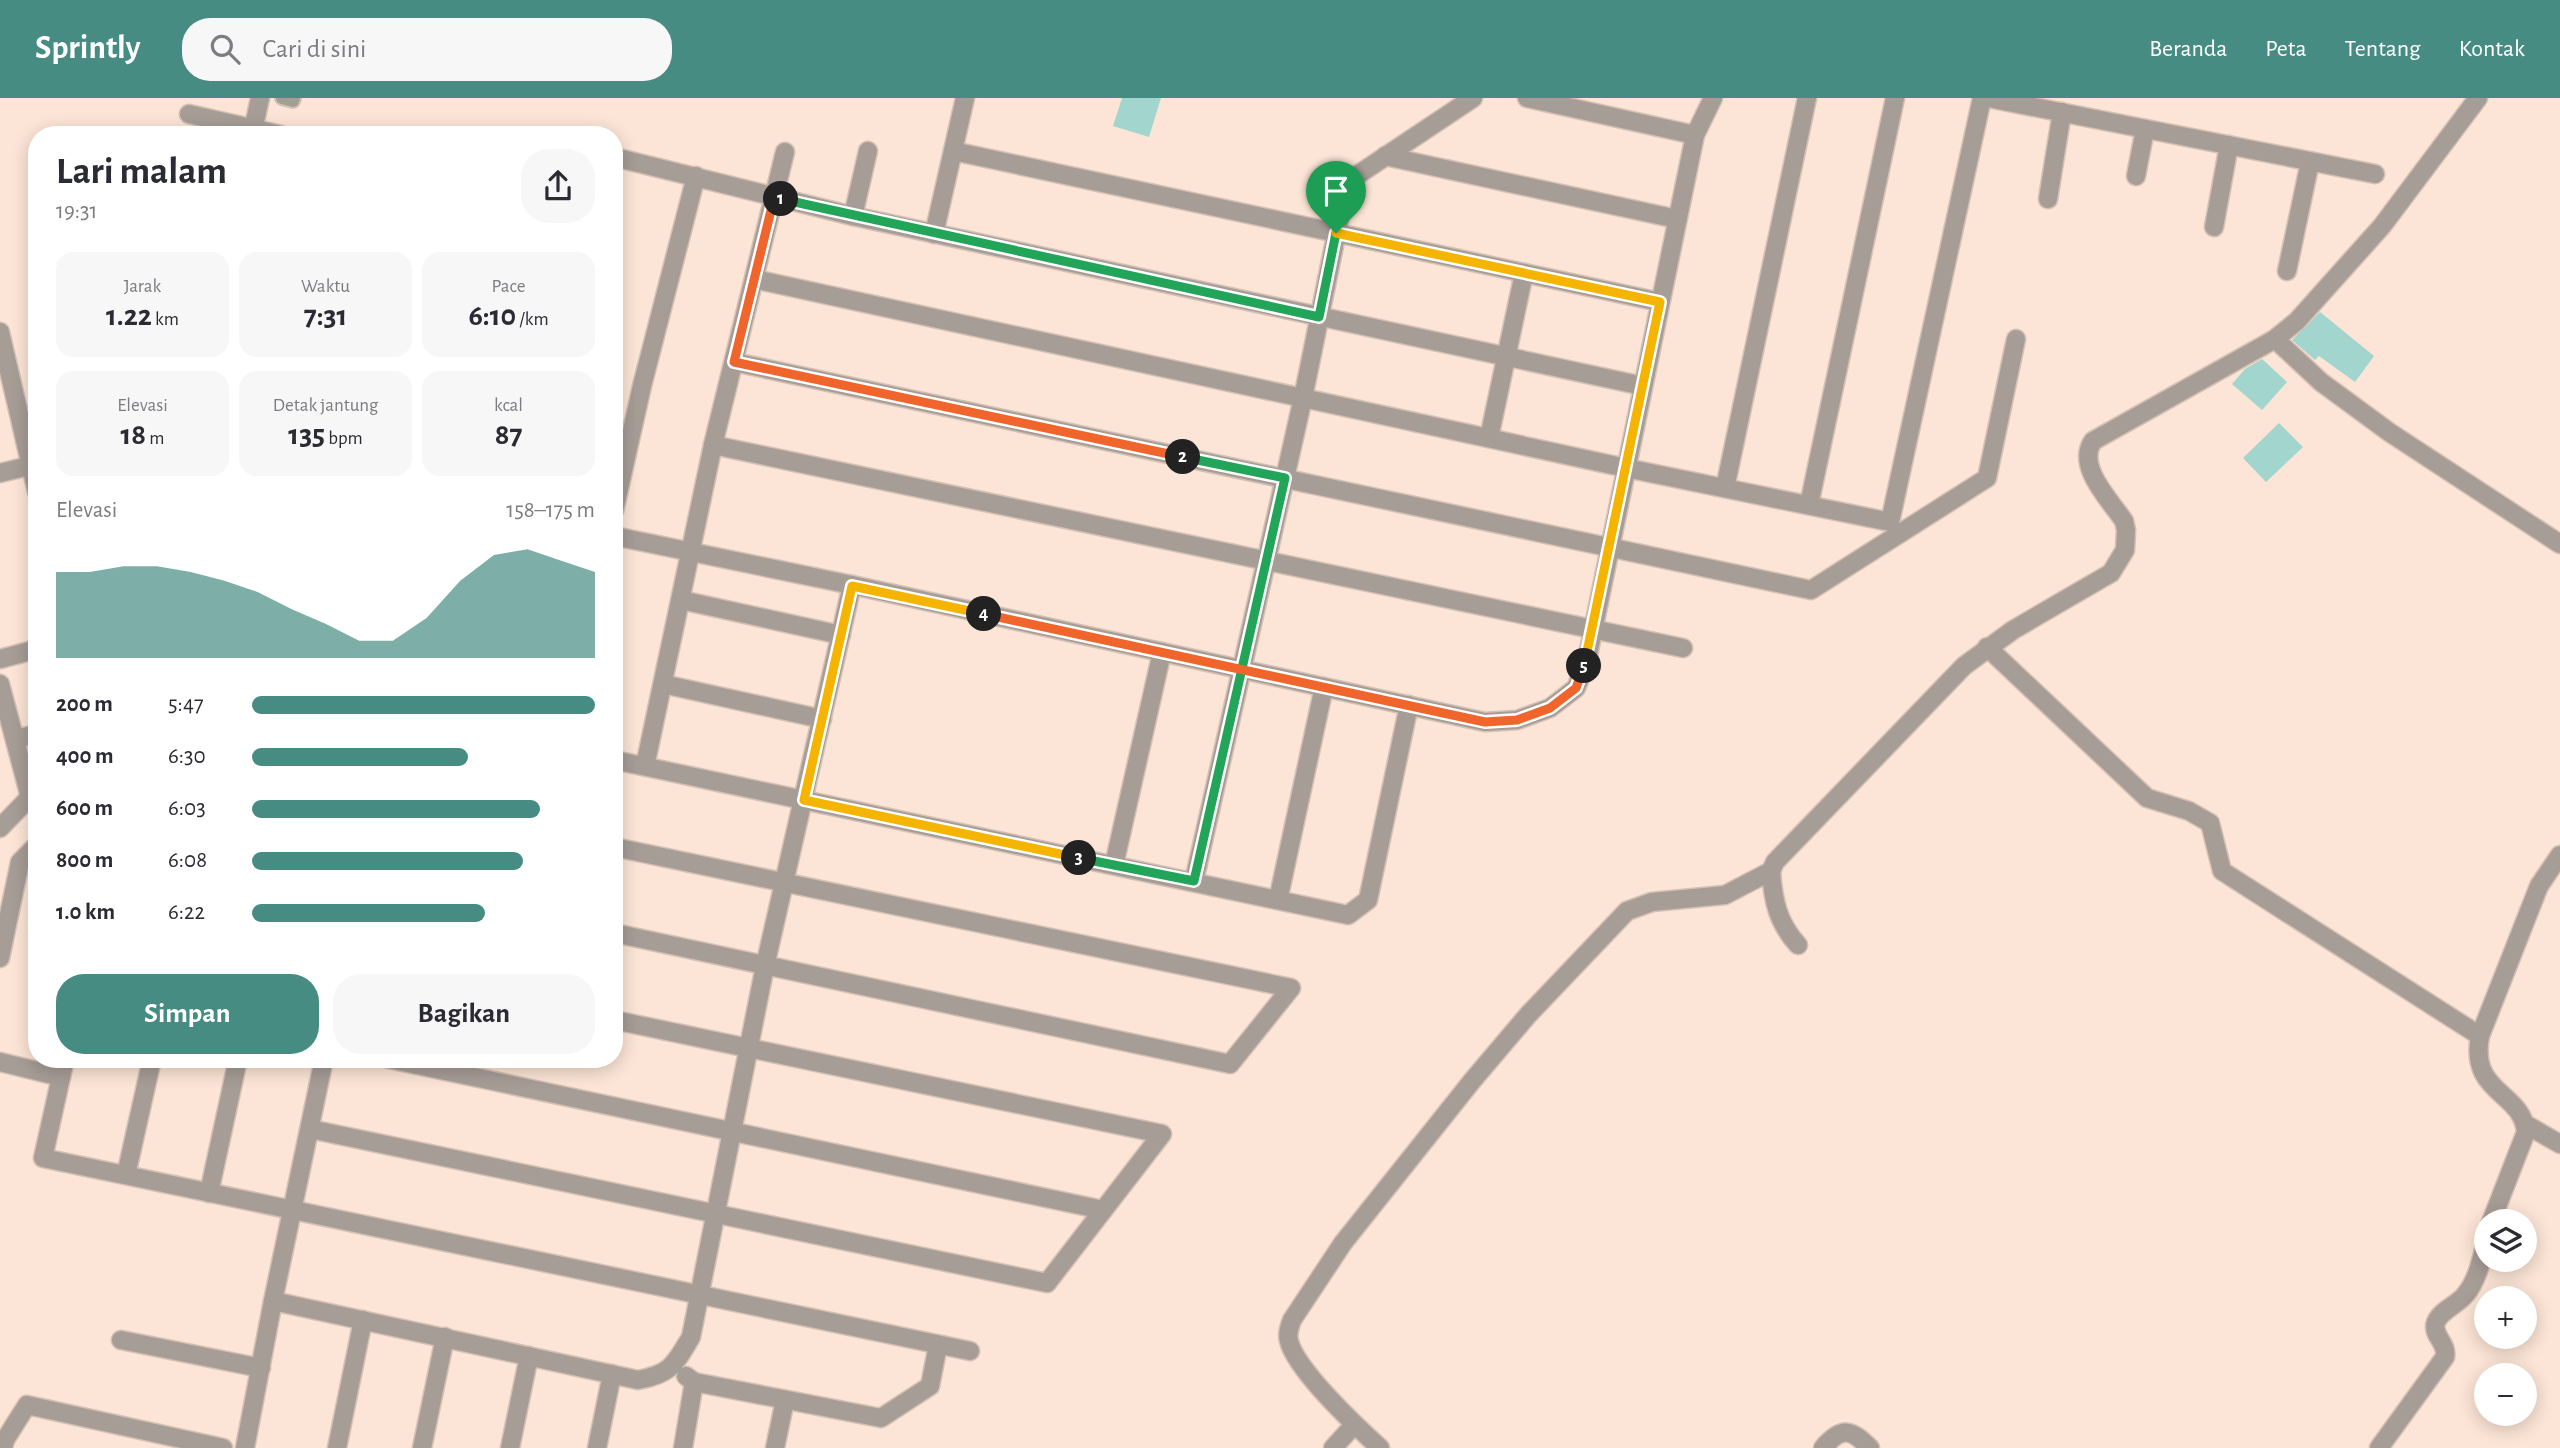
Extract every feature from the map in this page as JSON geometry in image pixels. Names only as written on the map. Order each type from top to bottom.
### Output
[{"type":"street","points":[[254,126],[260,98]]},
{"type":"street","points":[[934,234],[965,98]]},
{"type":"street","points":[[1194,881],[1303,398],[1347,182],[1473,98]]},
{"type":"street","points":[[1527,98],[1695,135]]},
{"type":"street","points":[[623,538],[1485,722],[1517,720],[1550,708],[1576,688],[1587,660],[1695,135],[1713,98]]},
{"type":"street","points":[[1726,488],[1807,98]]},
{"type":"street","points":[[1809,505],[1895,98]]},
{"type":"street","points":[[754,279],[1626,468],[1891,522],[1985,98],[2375,174]]},
{"type":"street","points":[[1798,945],[1780,920],[1772,895],[1771,871],[1776,862],[1894,741],[1942,687],[1987,647],[2013,629],[2100,581],[2119,563],[2125,550],[2124,520],[2088,466],[2087,452],[2093,441],[2275,339],[2297,321],[2382,226],[2478,98]]},
{"type":"street","points":[[2048,198],[2062,112]]},
{"type":"street","points":[[189,114],[232,126]]},
{"type":"street","points":[[2136,176],[2145,129]]},
{"type":"street","points":[[2214,228],[2229,145]]},
{"type":"street","points":[[853,216],[868,151]]},
{"type":"street","points":[[953,151],[1660,302]]},
{"type":"street","points":[[645,766],[713,445],[785,152]]},
{"type":"street","points":[[1385,156],[1677,219]]},
{"type":"street","points":[[623,160],[934,234],[1643,386]]},
{"type":"street","points":[[2287,271],[2310,162]]},
{"type":"street","points":[[623,471],[696,176]]},
{"type":"street","points":[[1489,438],[1524,273]]},
{"type":"street","points":[[0,332],[28,445]]},
{"type":"street","points":[[2275,339],[2321,382],[2389,432],[2560,544]]},
{"type":"street","points":[[734,362],[1811,590],[1987,478],[2015,340]]},
{"type":"street","points":[[1303,398],[1626,468]]},
{"type":"street","points":[[713,445],[1683,648]]},
{"type":"street","points":[[0,473],[28,466]]},
{"type":"street","points":[[273,1301],[638,1380],[659,1377],[675,1365],[691,1337],[765,966],[852,586]]},
{"type":"street","points":[[681,600],[841,635]]},
{"type":"street","points":[[1987,647],[2147,798],[2189,811],[2210,823],[2222,871],[2480,1035]]},
{"type":"street","points":[[0,659],[28,651]]},
{"type":"street","points":[[1114,865],[1162,652]]},
{"type":"street","points":[[0,684],[28,789]]},
{"type":"street","points":[[663,684],[822,719]]},
{"type":"street","points":[[1278,900],[1324,687]]},
{"type":"street","points":[[623,762],[1348,915],[1368,900],[1409,705]]},
{"type":"street","points":[[15,739],[28,736]]},
{"type":"street","points":[[0,828],[28,799]]},
{"type":"street","points":[[623,849],[1291,988],[1230,1063],[623,935]]},
{"type":"street","points":[[0,958],[20,862],[28,854]]},
{"type":"street","points":[[2560,855],[2539,886],[2496,990],[2480,1035],[2478,1056],[2484,1077],[2525,1124],[2560,1144]]},
{"type":"street","points":[[1380,1448],[1354,1425],[1312,1377],[1292,1349],[1288,1334],[1292,1320],[1343,1243],[1472,1080],[1528,1015],[1627,911],[1652,902],[1725,895],[1771,871]]},
{"type":"street","points":[[310,1129],[1046,1283],[1162,1134],[623,1022]]},
{"type":"street","points":[[0,1062],[28,1065]]},
{"type":"street","points":[[63,1068],[43,1158],[970,1351]]},
{"type":"street","points":[[126,1175],[150,1068]]},
{"type":"street","points":[[209,1193],[236,1068]]},
{"type":"street","points":[[245,1448],[322,1068]]},
{"type":"street","points":[[432,1068],[1103,1210]]},
{"type":"street","points":[[2495,1209],[2524,1140],[2525,1124]]},
{"type":"street","points":[[2379,1448],[2445,1357],[2446,1348],[2436,1332],[2436,1323],[2439,1317],[2464,1297],[2476,1272]]},
{"type":"street","points":[[337,1448],[363,1320]]},
{"type":"street","points":[[422,1448],[445,1337]]},
{"type":"street","points":[[121,1340],[261,1368]]},
{"type":"street","points":[[675,1365],[694,1382],[881,1419],[930,1387],[938,1345]]},
{"type":"street","points":[[510,1448],[529,1356]]},
{"type":"street","points":[[597,1448],[612,1374]]},
{"type":"street","points":[[683,1448],[694,1382]]},
{"type":"street","points":[[775,1448],[785,1400]]},
{"type":"street","points":[[3,1448],[5,1440],[27,1405],[223,1448]]},
{"type":"street","points":[[1333,1448],[1354,1425]]},
{"type":"street","points":[[1823,1448],[1832,1437],[1844,1431],[1856,1434],[1870,1448]]},
{"type":"lane","points":[[282,98],[293,101],[294,98]]},
{"type":"building","points":[[1122,98],[1161,98],[1149,137],[1113,126]]},
{"type":"building","points":[[2320,312],[2374,356],[2355,382],[2319,356],[2315,360],[2292,340]]},
{"type":"building","points":[[2262,359],[2287,382],[2262,410],[2232,384],[2245,369]]},
{"type":"building","points":[[2279,423],[2303,447],[2266,482],[2243,458]]},
{"type":"route","points":[[1336,233],[1319,317],[774,198],[734,362],[1285,478],[1255,614],[1242,669],[1194,881],[804,800],[852,586],[1242,669],[1485,722],[1517,720],[1550,708],[1576,688],[1587,660],[1660,302],[1336,233]]}]
